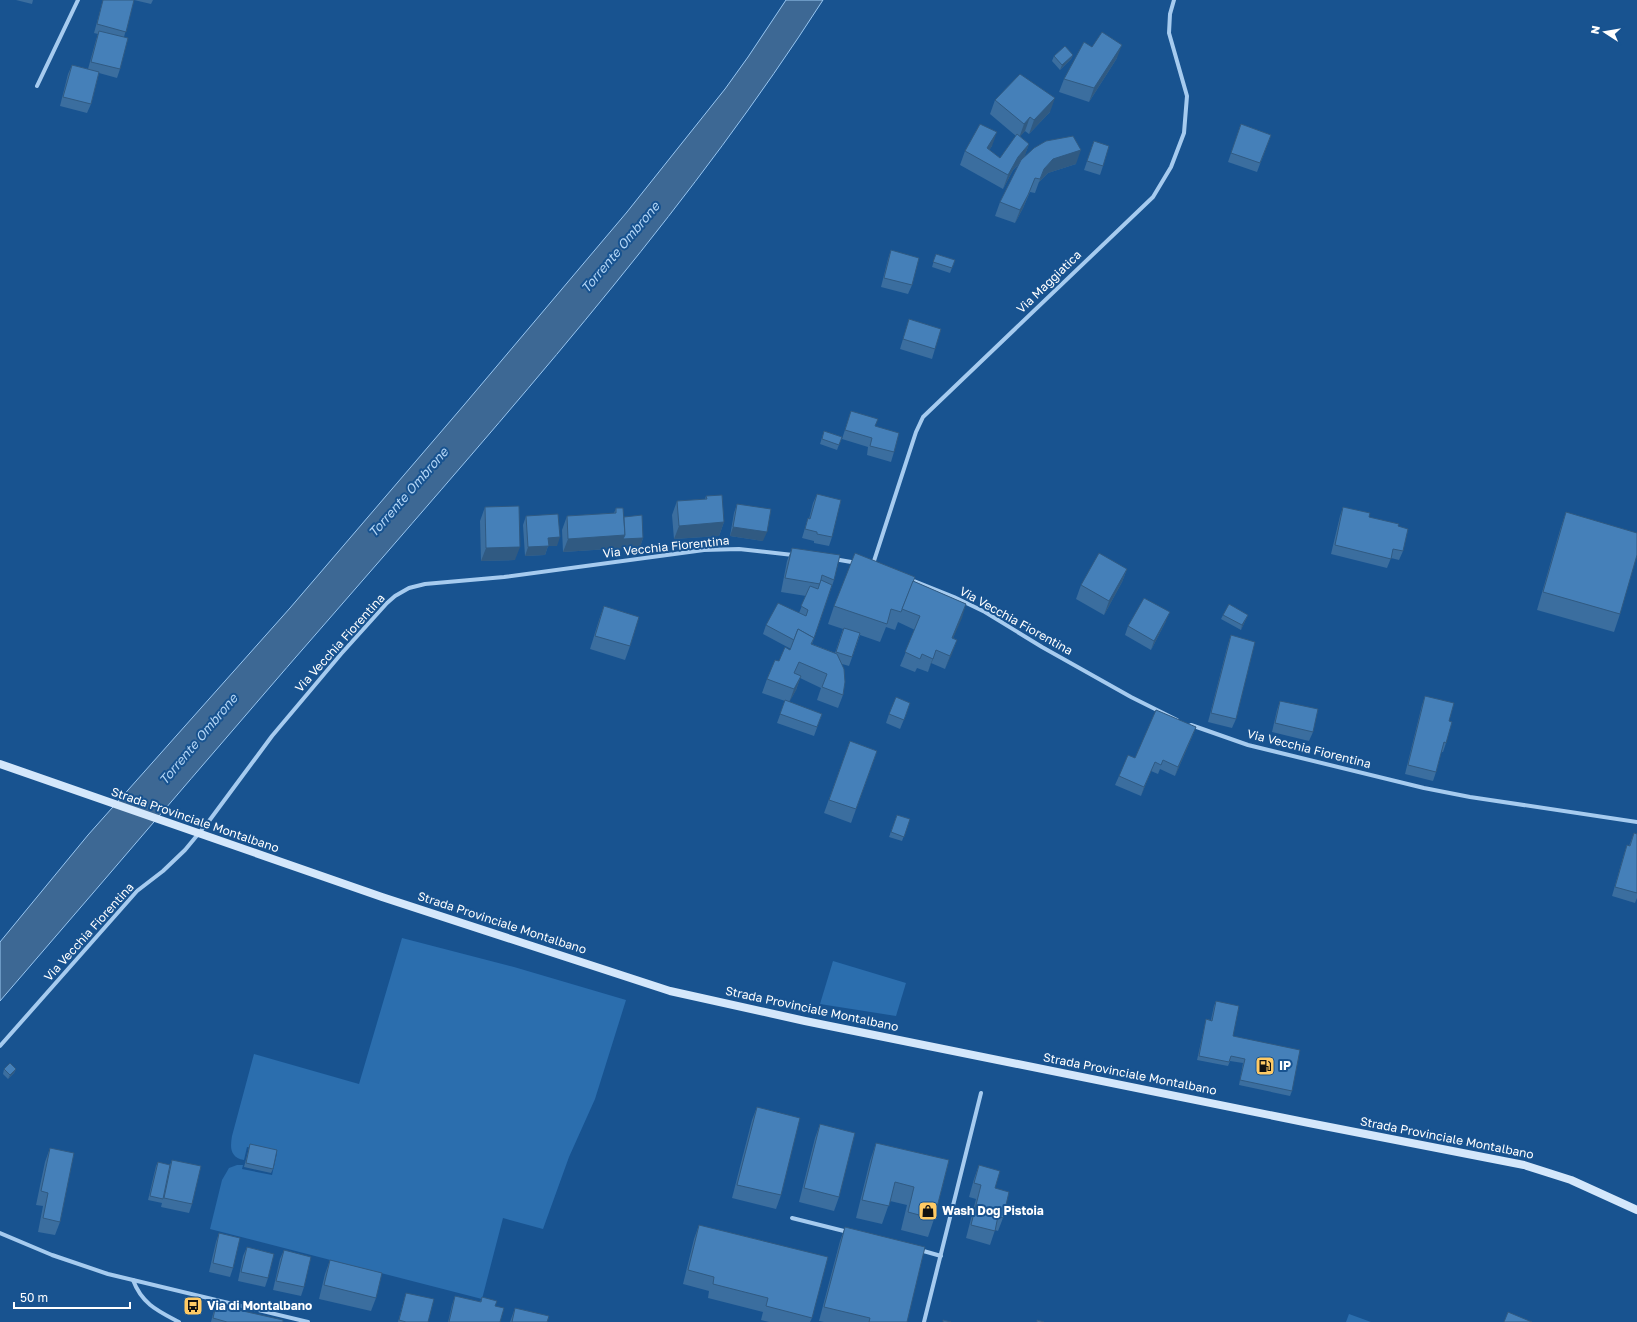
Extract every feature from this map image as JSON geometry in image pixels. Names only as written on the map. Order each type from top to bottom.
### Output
[{"type":"main road","name":"Strada Provinciale Montalbano","points":[[0,764],[382,897],[670,991],[805,1021],[1309,1123],[1518,1163],[1571,1180],[1637,1210]]},
{"type":"street","points":[[37,86],[78,0]]},
{"type":"street","name":"Via Maggiatica","points":[[872,566],[916,432],[923,417],[1153,198],[1172,167],[1184,133],[1187,96],[1169,33],[1170,14],[1174,0]]},
{"type":"street","name":"Via Vecchia Fiorentina","points":[[0,1046],[137,891],[185,850],[209,821],[272,736],[377,613],[395,596],[409,588],[425,584],[504,577],[704,550],[739,549],[801,556]]},
{"type":"street","points":[[832,559],[859,563]]},
{"type":"street","points":[[866,564],[879,568]]},
{"type":"street","name":"Via Vecchia Fiorentina","points":[[901,576],[954,597],[979,609],[1042,647],[1131,697],[1181,721]]},
{"type":"street","name":"Via Vecchia Fiorentina","points":[[1188,724],[1248,745],[1424,788],[1470,797],[1637,822]]},
{"type":"street","points":[[924,1322],[981,1093]]},
{"type":"street","points":[[792,1218],[851,1233]]},
{"type":"street","points":[[0,1233],[79,1265],[133,1280],[308,1322]]},
{"type":"street","points":[[918,1250],[941,1256]]},
{"type":"street","points":[[133,1280],[136,1290],[144,1300],[157,1310],[179,1322]]},
{"type":"shaded area","points":[[402,938],[514,967],[626,1000],[595,1099],[569,1157],[543,1229],[503,1218],[482,1299],[210,1229],[222,1180],[229,1168],[237,1165],[243,1165],[242,1169],[272,1175],[277,1153],[247,1147],[244,1160],[236,1157],[231,1148],[232,1136],[254,1054],[359,1084]]},
{"type":"shaded area","points":[[833,961],[906,983],[896,1016],[820,1004]]},
{"type":"shaded area","points":[[1349,1314],[1371,1322],[1346,1322]]},
{"type":"water","name":"Torrente Ombrone","points":[[786,0],[823,0],[774,74],[722,146],[668,216],[557,355],[0,1001],[0,942],[88,835],[290,608],[627,212],[725,89]]},
{"type":"building","points":[[103,0],[134,0],[126,32],[97,24]]},
{"type":"building","points":[[99,31],[128,38],[120,69],[91,62]]},
{"type":"building","points":[[1102,32],[1122,45],[1094,88],[1064,79],[1084,42],[1092,47]]},
{"type":"building","points":[[1065,46],[1073,55],[1062,65],[1054,56]]},
{"type":"building","points":[[72,65],[99,72],[91,104],[63,97]]},
{"type":"building","points":[[1020,74],[1055,98],[1034,120],[1030,117],[1024,124],[995,100]]},
{"type":"building","points":[[980,124],[997,132],[987,148],[1000,158],[1017,134],[1029,144],[1018,157],[1008,175],[965,151]]},
{"type":"building","points":[[1241,124],[1271,135],[1260,163],[1231,153]]},
{"type":"building","points":[[1073,136],[1081,150],[1053,159],[1044,169],[1040,179],[1035,178],[1020,210],[1000,202],[1021,160],[1034,148],[1046,141]]},
{"type":"building","points":[[1094,141],[1109,146],[1103,166],[1087,161]]},
{"type":"building","points":[[891,250],[919,258],[912,285],[884,278]]},
{"type":"building","points":[[936,254],[955,260],[952,268],[933,262]]},
{"type":"building","points":[[909,319],[941,329],[935,349],[903,339]]},
{"type":"building","points":[[851,411],[878,419],[875,426],[899,433],[894,452],[870,446],[872,438],[845,430]]},
{"type":"building","points":[[824,431],[842,437],[839,445],[822,439]]},
{"type":"building","points":[[817,494],[841,500],[832,537],[817,534],[817,532],[805,529],[808,518],[810,519]]},
{"type":"building","points":[[722,495],[724,522],[679,526],[677,501],[707,499],[706,496]]},
{"type":"building","points":[[737,504],[771,509],[767,532],[733,527]]},
{"type":"building","points":[[519,506],[520,547],[486,548],[485,507]]},
{"type":"building","points":[[1343,507],[1370,513],[1369,517],[1399,524],[1398,526],[1408,529],[1403,551],[1393,549],[1391,559],[1335,545]]},
{"type":"building","points":[[616,508],[623,508],[625,535],[568,539],[567,516],[616,513]]},
{"type":"building","points":[[1566,512],[1637,533],[1637,555],[1620,614],[1543,592]]},
{"type":"building","points":[[558,514],[560,537],[548,538],[549,546],[528,547],[526,516]]},
{"type":"building","points":[[642,515],[643,538],[623,539],[625,535],[624,517]]},
{"type":"building","points":[[792,548],[840,555],[834,580],[822,575],[820,584],[785,578]]},
{"type":"building","points":[[855,553],[915,577],[901,612],[891,609],[887,624],[834,606]]},
{"type":"building","points":[[1099,553],[1127,569],[1109,601],[1081,585]]},
{"type":"building","points":[[821,580],[832,585],[814,638],[798,629],[794,640],[766,625],[778,603],[806,616],[808,610],[801,606],[810,586],[818,589]]},
{"type":"building","points":[[913,581],[966,604],[952,638],[957,640],[950,656],[936,650],[933,659],[922,654],[920,659],[905,652],[920,616],[902,609]]},
{"type":"building","points":[[1144,598],[1170,612],[1154,641],[1128,626]]},
{"type":"building","points":[[1229,604],[1248,615],[1242,625],[1223,615]]},
{"type":"building","points":[[604,606],[639,617],[630,646],[595,636]]},
{"type":"building","points":[[844,628],[860,633],[852,657],[836,652]]},
{"type":"building","points":[[798,629],[814,638],[811,644],[837,654],[844,669],[845,682],[843,695],[822,687],[827,674],[799,662],[794,673],[801,676],[794,689],[767,679],[775,660],[779,661],[785,647],[790,650]]},
{"type":"building","points":[[1231,635],[1255,642],[1236,719],[1211,713]]},
{"type":"building","points":[[1425,696],[1454,703],[1449,721],[1452,722],[1446,743],[1444,742],[1436,772],[1408,765]]},
{"type":"building","points":[[896,697],[910,703],[904,720],[889,714]]},
{"type":"building","points":[[785,700],[822,714],[817,727],[780,714]]},
{"type":"building","points":[[1280,701],[1318,709],[1313,732],[1275,723]]},
{"type":"building","points":[[1156,710],[1196,727],[1178,767],[1163,760],[1161,765],[1155,762],[1144,787],[1119,776],[1128,755],[1135,758]]},
{"type":"building","points":[[850,741],[877,751],[856,809],[829,800]]},
{"type":"building","points":[[897,815],[910,819],[904,837],[891,832]]},
{"type":"building","points":[[1634,833],[1637,834],[1637,893],[1615,887],[1627,845],[1630,846]]},
{"type":"building","points":[[1216,1001],[1239,1006],[1233,1036],[1300,1050],[1292,1091],[1240,1080],[1245,1059],[1231,1056],[1229,1062],[1199,1056],[1206,1019],[1212,1021]]},
{"type":"building","points":[[10,1063],[16,1069],[10,1075],[4,1069]]},
{"type":"building","points":[[757,1107],[800,1118],[781,1195],[737,1185]]},
{"type":"building","points":[[820,1124],[855,1133],[839,1197],[804,1188]]},
{"type":"building","points":[[876,1143],[949,1160],[934,1219],[908,1212],[914,1187],[895,1182],[889,1206],[862,1200]]},
{"type":"building","points":[[250,1144],[277,1150],[273,1169],[246,1163]]},
{"type":"building","points":[[50,1148],[74,1153],[60,1222],[43,1218],[48,1193],[41,1191]]},
{"type":"building","points":[[172,1160],[201,1166],[192,1204],[164,1198]]},
{"type":"building","points":[[158,1162],[170,1165],[163,1199],[150,1196]]},
{"type":"building","points":[[979,1165],[1000,1171],[995,1188],[1009,1192],[1003,1218],[998,1216],[995,1231],[971,1225],[981,1185],[974,1183]]},
{"type":"building","points":[[699,1225],[828,1257],[812,1318],[766,1306],[768,1298],[713,1284],[714,1277],[688,1270]]},
{"type":"building","points":[[845,1227],[925,1247],[907,1322],[869,1322],[870,1318],[824,1307]]},
{"type":"building","points":[[219,1233],[240,1238],[233,1268],[213,1263]]},
{"type":"building","points":[[247,1247],[274,1254],[268,1278],[241,1272]]},
{"type":"building","points":[[284,1250],[311,1257],[304,1287],[276,1281]]},
{"type":"building","points":[[330,1260],[382,1273],[376,1298],[324,1285]]},
{"type":"building","points":[[406,1293],[434,1299],[428,1322],[406,1322],[399,1320]]},
{"type":"building","points":[[455,1296],[481,1302],[482,1297],[497,1301],[495,1306],[504,1308],[500,1322],[449,1322]]},
{"type":"building","points":[[216,1305],[283,1320],[283,1322],[227,1322],[213,1318]]},
{"type":"building","points":[[515,1308],[549,1316],[547,1322],[512,1322]]},
{"type":"building","points":[[1508,1312],[1532,1322],[1504,1322]]},
{"type":"place","name":"IP","points":[[1265,1066]]},
{"type":"place","name":"Wash Dog Pistoia","points":[[928,1211]]},
{"type":"place","name":"Via di Montalbano","points":[[193,1306]]}]
